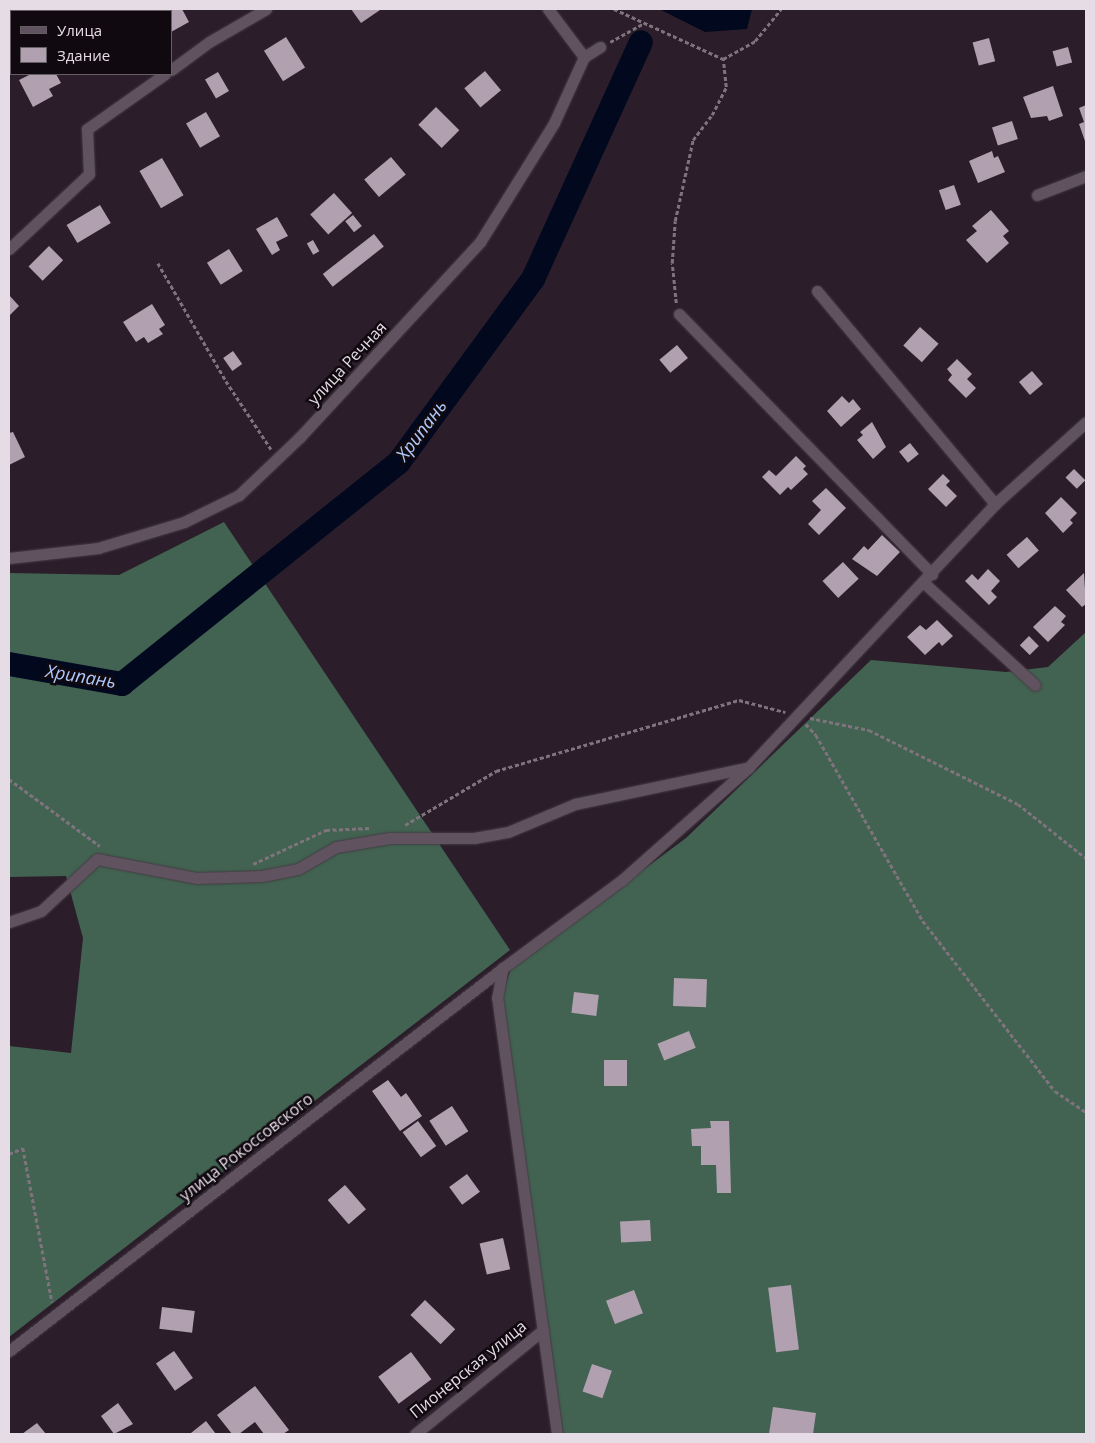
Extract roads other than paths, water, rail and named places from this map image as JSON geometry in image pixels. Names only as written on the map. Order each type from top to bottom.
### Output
[{"type":"street","points":[[172,69],[209,42],[266,9]]},
{"type":"street","points":[[548,9],[584,57],[600,47]]},
{"type":"street","name":"улица Речная","points":[[9,558],[98,548],[184,522],[239,495],[276,457],[300,437],[480,242],[554,123],[584,57]]},
{"type":"street","points":[[9,249],[89,174],[87,129],[164,75]]},
{"type":"street","points":[[1037,195],[1086,176]]},
{"type":"street","points":[[817,291],[995,504]]},
{"type":"street","points":[[679,314],[928,578],[1034,685]]},
{"type":"street","name":"улица Рокоссовского","points":[[9,1351],[503,968],[622,880],[748,768],[928,578],[995,504],[1086,422]]},
{"type":"street","points":[[9,922],[41,911],[97,859],[197,878],[262,876],[298,869],[336,847],[389,838],[474,838],[508,832],[576,804],[748,768]]},
{"type":"street","points":[[503,968],[497,998],[557,1434]]},
{"type":"street","name":"Пионерская улица","points":[[415,1434],[542,1330]]},
{"type":"water","points":[[659,9],[752,9],[747,29],[705,32]]},
{"type":"waterway","name":"Хрипань","points":[[9,664],[122,684],[399,462],[533,279],[641,42]]}]
